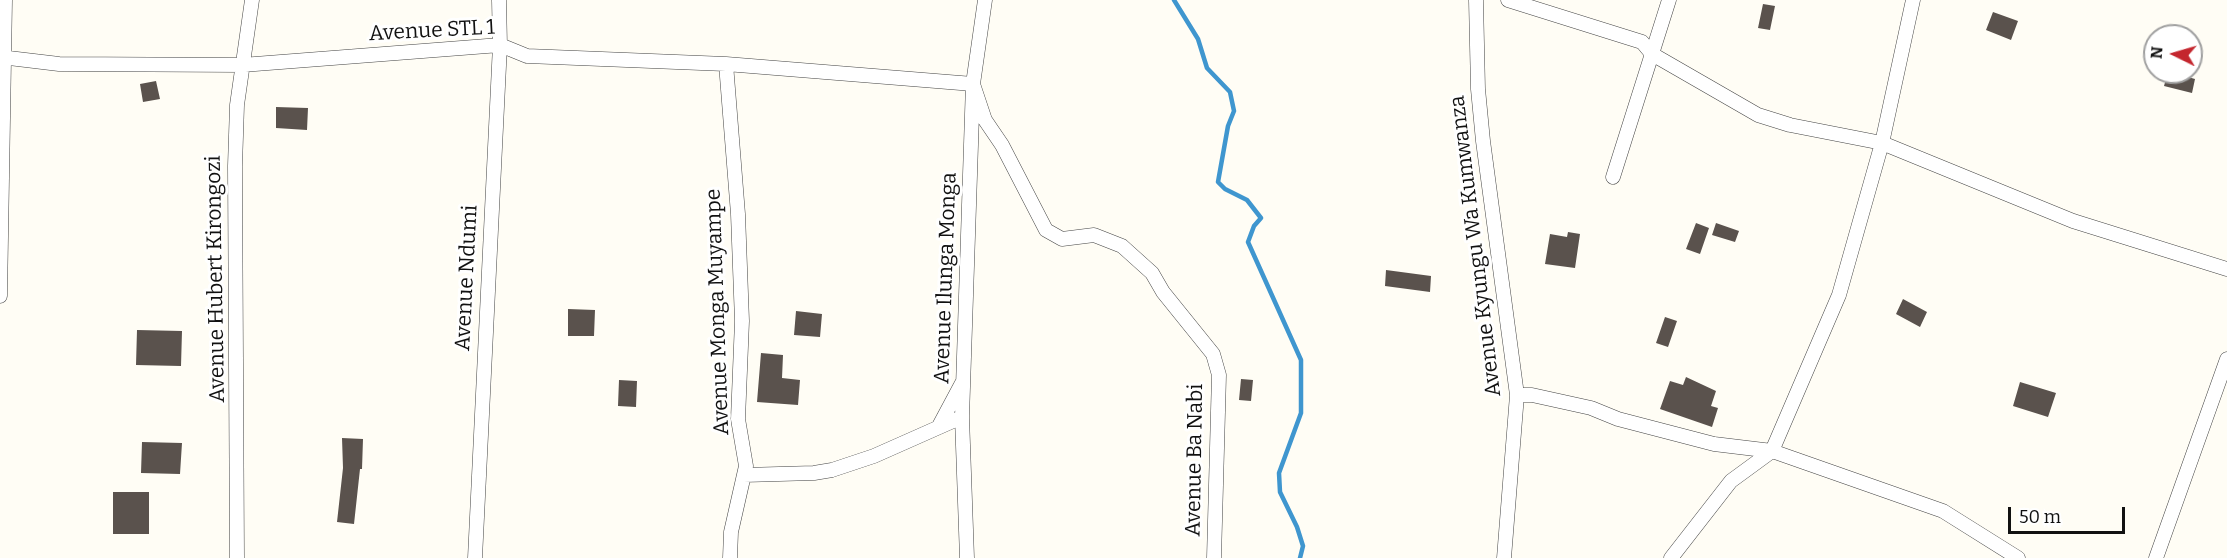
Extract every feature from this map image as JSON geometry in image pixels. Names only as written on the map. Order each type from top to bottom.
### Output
[{"type":"street","points":[[0,296],[5,0]]},
{"type":"street","name":"Avenue Hubert Kirongozi","points":[[237,558],[235,166],[237,105],[252,0]]},
{"type":"street","name":"Avenue Ndumi","points":[[475,558],[500,45],[499,0]]},
{"type":"street","name":"Avenue Ilunga Monga","points":[[967,558],[962,417],[973,84],[985,0]]},
{"type":"street","name":"Avenue Kyungu Wa Kumwanza","points":[[1476,0],[1478,89],[1483,141],[1517,395],[1504,558]]},
{"type":"street","points":[[1508,0],[1578,20],[1642,42],[1652,54],[1758,116],[1882,144],[2073,221],[2227,269]]},
{"type":"street","points":[[1613,177],[1669,0]]},
{"type":"street","points":[[1671,558],[1731,481],[1772,450],[1839,295],[1882,144],[1913,0]]},
{"type":"street","name":"Avenue STL 1","points":[[3,57],[59,64],[242,65],[500,45],[526,56],[726,64],[973,84]]},
{"type":"street","name":"Avenue Monga Muyampe","points":[[726,64],[738,226],[742,321],[738,418],[746,466],[731,532],[730,558]]},
{"type":"street","name":"Avenue Ba Nabi","points":[[973,84],[985,120],[1002,145],[1046,230],[1062,239],[1094,235],[1122,246],[1152,273],[1163,292],[1213,354],[1219,375],[1214,558]]},
{"type":"street","points":[[2156,558],[2227,359]]},
{"type":"street","points":[[939,426],[964,380]]},
{"type":"street","points":[[1517,395],[1532,395],[1591,408],[1618,418],[1714,444],[1772,450],[1943,511],[2018,558]]},
{"type":"street","points":[[744,475],[814,473],[832,470],[874,456],[962,417]]},
{"type":"building","points":[[1763,4],[1775,6],[1770,30],[1758,28]]},
{"type":"building","points":[[1993,12],[2018,21],[2011,40],[1986,30]]},
{"type":"building","points":[[156,81],[160,99],[143,102],[140,84]]},
{"type":"building","points":[[2165,84],[2194,84],[2192,93],[2164,86]]},
{"type":"building","points":[[276,107],[308,108],[307,130],[276,128]]},
{"type":"building","points":[[1696,223],[1709,228],[1700,254],[1686,249]]},
{"type":"building","points":[[1716,223],[1739,231],[1735,242],[1712,235]]},
{"type":"building","points":[[1568,232],[1580,234],[1575,268],[1545,264],[1550,234],[1567,237]]},
{"type":"building","points":[[1386,270],[1431,276],[1430,292],[1385,286]]},
{"type":"building","points":[[1903,299],[1927,312],[1920,327],[1896,314]]},
{"type":"building","points":[[568,309],[595,310],[594,336],[568,336]]},
{"type":"building","points":[[796,311],[822,314],[820,337],[794,335]]},
{"type":"building","points":[[1665,317],[1677,321],[1668,347],[1656,343]]},
{"type":"building","points":[[137,330],[182,331],[181,366],[136,365]]},
{"type":"building","points":[[761,353],[783,355],[782,378],[800,380],[798,405],[757,402]]},
{"type":"building","points":[[1686,377],[1716,391],[1711,406],[1718,408],[1712,427],[1660,409],[1670,381],[1683,385]]},
{"type":"building","points":[[1241,379],[1253,380],[1251,401],[1239,400]]},
{"type":"building","points":[[619,380],[637,381],[636,407],[618,406]]},
{"type":"building","points":[[2020,382],[2056,393],[2048,417],[2013,406]]},
{"type":"building","points":[[342,438],[363,439],[362,469],[360,469],[354,524],[337,522],[343,468]]},
{"type":"building","points":[[142,442],[182,443],[180,474],[141,473]]},
{"type":"building","points":[[113,492],[149,492],[149,534],[113,534]]},
{"type":"waterway","points":[[1174,0],[1198,39],[1207,68],[1230,92],[1234,111],[1228,126],[1218,182],[1225,189],[1247,200],[1261,218],[1254,226],[1248,242],[1301,360],[1301,413],[1279,473],[1280,492],[1297,527],[1303,546],[1300,558]]}]
